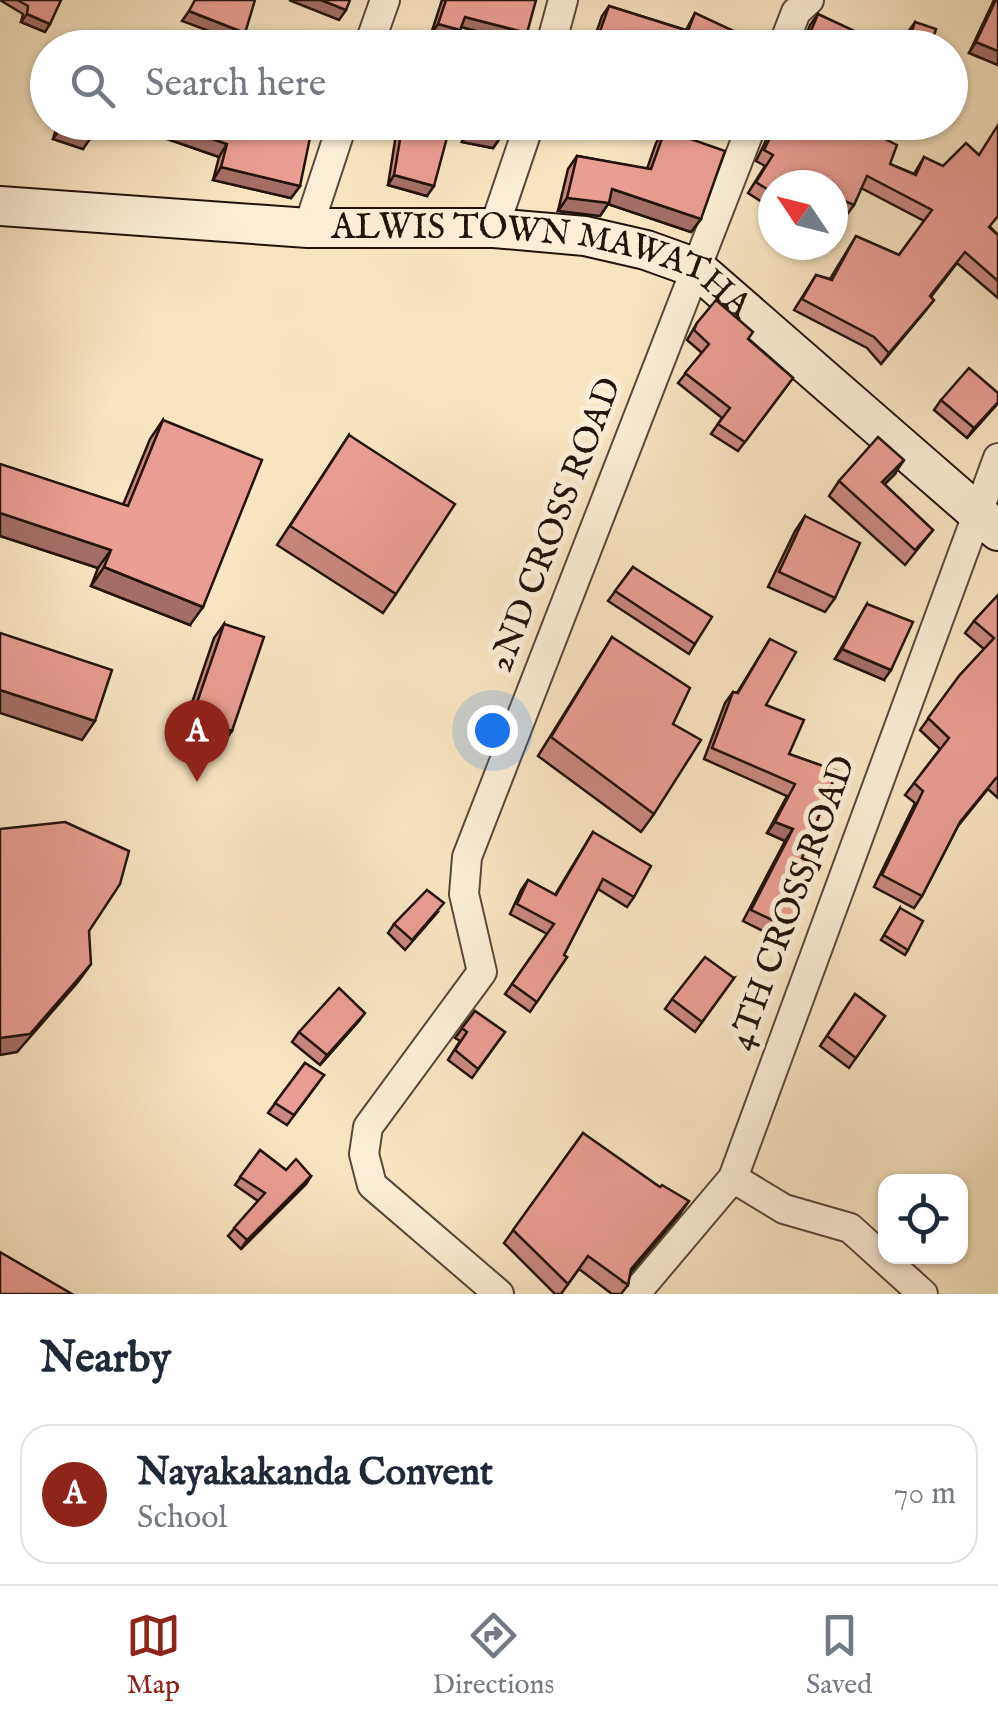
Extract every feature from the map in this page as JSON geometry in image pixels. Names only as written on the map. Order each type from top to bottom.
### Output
[{"type":"street","points":[[374,30],[385,0]]},
{"type":"street","points":[[555,30],[563,0]]},
{"type":"street","points":[[789,30],[796,12],[809,0]]},
{"type":"street","points":[[308,228],[337,140]]},
{"type":"street","points":[[494,228],[524,140]]},
{"type":"street","name":"2ND CROSS ROAD","points":[[499,1294],[372,1185],[364,1154],[368,1128],[482,972],[464,894],[467,857],[746,140]]},
{"type":"street","name":"ALWIS TOWN MAWATHA","points":[[0,206],[308,228],[494,228],[585,236],[646,250],[696,268],[987,521]]},
{"type":"street","name":"4TH CROSS ROAD","points":[[634,1294],[733,1178],[987,521],[998,458]]},
{"type":"street","points":[[733,1178],[784,1209],[850,1228],[923,1294]]},
{"type":"building","points":[[17,0],[61,0],[50,24],[27,14],[28,6]]},
{"type":"building","points":[[195,0],[255,0],[246,30],[189,11]]},
{"type":"building","points":[[321,0],[350,0],[346,10]]},
{"type":"building","points":[[446,0],[536,0],[528,30],[465,17],[460,30],[438,24]]},
{"type":"building","points":[[998,0],[998,51],[976,42]]},
{"type":"building","points":[[609,6],[685,30],[600,30]]},
{"type":"building","points":[[695,13],[732,30],[688,30]]},
{"type":"building","points":[[818,14],[852,30],[811,30]]},
{"type":"building","points":[[915,22],[936,29],[936,30],[912,30]]},
{"type":"building","points":[[998,125],[998,216],[989,227],[998,235],[998,281],[965,252],[930,296],[934,300],[889,353],[874,337],[802,299],[816,275],[832,280],[843,260],[848,260],[856,236],[899,255],[932,210],[867,176],[854,205],[848,202],[848,170],[764,170],[773,155],[764,150],[769,140],[887,140],[897,145],[890,164],[916,175],[924,157],[943,166],[966,143],[979,155]]},
{"type":"building","points":[[216,140],[310,140],[300,186],[221,167],[227,144]]},
{"type":"building","points":[[400,140],[446,140],[434,186],[394,175]]},
{"type":"building","points":[[661,140],[694,140],[725,151],[701,219],[612,189],[609,203],[567,198],[577,156],[651,169]]},
{"type":"building","points":[[716,300],[753,332],[748,339],[793,378],[745,442],[718,424],[730,408],[685,373],[709,344],[694,330]]},
{"type":"building","points":[[969,368],[998,393],[998,402],[974,428],[941,400]]},
{"type":"building","points":[[163,420],[262,460],[203,607],[104,567],[111,550],[0,513],[0,464],[128,506]]},
{"type":"building","points":[[349,435],[455,504],[396,594],[290,526]]},
{"type":"building","points":[[878,437],[904,460],[882,482],[933,530],[915,550],[839,481]]},
{"type":"building","points":[[805,516],[860,543],[835,598],[779,572]]},
{"type":"building","points":[[633,567],[712,617],[695,644],[615,591]]},
{"type":"building","points":[[998,595],[998,779],[960,822],[922,896],[882,875],[923,791],[914,783],[949,738],[928,718],[994,638],[974,621]]},
{"type":"building","points":[[867,604],[913,622],[891,670],[842,649]]},
{"type":"building","points":[[224,624],[264,637],[232,731],[192,717]]},
{"type":"building","points":[[0,633],[112,670],[95,721],[0,690]]},
{"type":"building","points":[[612,637],[690,688],[673,724],[701,740],[654,814],[551,737]]},
{"type":"building","points":[[770,639],[796,652],[766,705],[804,720],[789,754],[837,771],[802,858],[820,866],[791,929],[751,910],[793,829],[775,822],[795,784],[712,748],[733,692],[738,693]]},
{"type":"building","points":[[65,822],[129,851],[120,884],[89,931],[91,964],[30,1034],[0,1038],[0,829]]},
{"type":"building","points":[[593,832],[651,866],[634,897],[603,879],[564,955],[567,957],[537,1002],[512,984],[554,924],[517,904],[528,880],[556,895]]},
{"type":"building","points":[[427,890],[444,903],[412,940],[394,924]]},
{"type":"building","points":[[900,908],[923,921],[908,950],[884,935]]},
{"type":"building","points":[[705,957],[734,978],[702,1022],[672,999]]},
{"type":"building","points":[[339,988],[365,1013],[327,1055],[299,1032]]},
{"type":"building","points":[[855,994],[885,1016],[856,1058],[827,1036]]},
{"type":"building","points":[[475,1011],[505,1032],[478,1069],[455,1050],[467,1032],[462,1028]]},
{"type":"building","points":[[305,1063],[324,1075],[294,1115],[275,1103]]},
{"type":"building","points":[[583,1133],[660,1187],[689,1201],[631,1269],[628,1285],[588,1256],[568,1284],[513,1230]]},
{"type":"building","points":[[260,1150],[286,1170],[296,1159],[311,1176],[247,1240],[234,1228],[265,1193],[240,1177]]},
{"type":"building","points":[[0,1252],[72,1294],[0,1294]]},
{"type":"place","name":"Nayakakanda Convent","points":[[197,782]]}]
